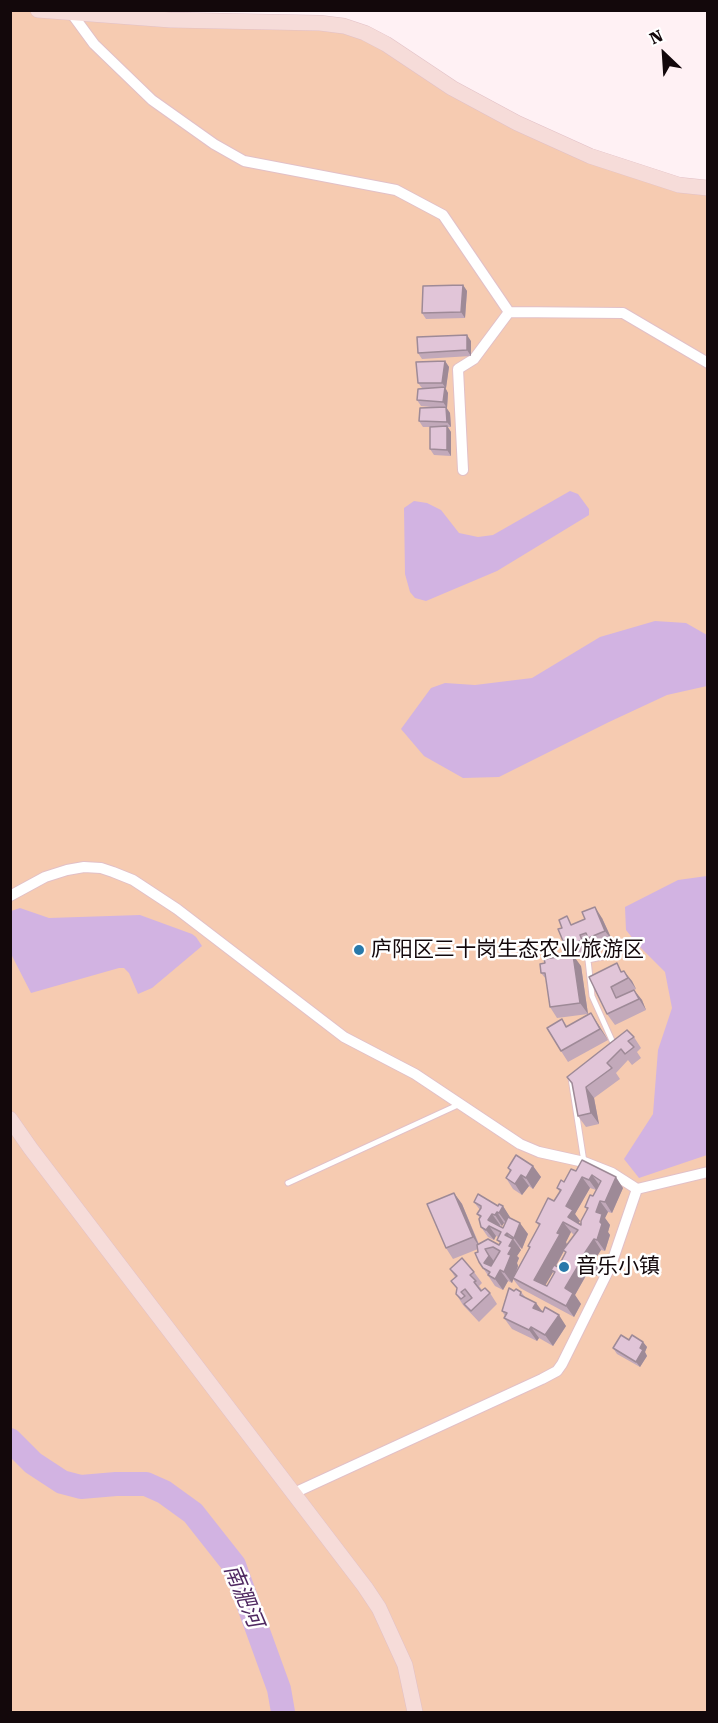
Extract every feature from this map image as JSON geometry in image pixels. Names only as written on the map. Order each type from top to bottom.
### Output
[{"type":"street","points":[[38,10],[171,20],[320,23],[344,26],[387,44],[452,88],[517,123],[590,156],[679,186],[708,188]]},
{"type":"street","points":[[72,14],[94,44],[152,100],[214,144],[244,161],[396,190],[443,215],[509,312]]},
{"type":"street","points":[[509,312],[623,313],[708,363]]},
{"type":"street","points":[[463,470],[458,369],[474,359],[509,312]]},
{"type":"street","points":[[10,896],[45,877],[84,867],[101,868],[133,880],[177,909],[344,1037],[415,1074],[520,1144],[539,1152],[584,1162],[612,1173],[637,1189],[708,1172]]},
{"type":"street","points":[[10,1119],[365,1587],[379,1608],[405,1665],[415,1713]]},
{"type":"street","points":[[294,1493],[557,1371],[611,1265],[637,1189]]},
{"type":"lane","points":[[606,1051],[615,1044],[592,996],[588,960],[611,955]]},
{"type":"lane","points":[[579,1072],[570,1078],[584,1162]]},
{"type":"lane","points":[[288,1184],[460,1104]]},
{"type":"shaded area","name":"庐阳区三十岗生态农业旅游区","points":[[11,11],[344,26],[590,156],[707,188],[707,1712],[11,1712]]},
{"type":"shaded area","points":[[570,491],[578,494],[589,509],[589,515],[497,571],[426,601],[415,598],[410,592],[405,574],[404,508],[414,501],[427,503],[441,510],[459,533],[478,537],[493,535]]},
{"type":"shaded area","points":[[655,621],[686,623],[707,635],[707,686],[667,695],[499,777],[463,778],[424,756],[401,729],[431,688],[445,683],[475,685],[532,678],[600,637]]},
{"type":"shaded area","points":[[707,876],[707,1155],[639,1178],[624,1159],[653,1114],[658,1050],[672,1008],[665,972],[626,930],[625,907],[678,880]]},
{"type":"shaded area","points":[[20,908],[49,918],[140,915],[192,934],[202,946],[152,988],[138,994],[129,973],[124,968],[31,993],[11,954],[11,911]]},
{"type":"building","points":[[463,285],[461,312],[422,313],[423,286]]},
{"type":"building","points":[[467,335],[467,350],[418,353],[417,337]]},
{"type":"building","points":[[445,361],[442,383],[418,383],[416,362]]},
{"type":"building","points":[[445,387],[443,402],[417,400],[418,389]]},
{"type":"building","points":[[446,407],[447,422],[419,421],[420,408]]},
{"type":"building","points":[[447,426],[447,450],[430,449],[430,427]]},
{"type":"building","points":[[595,907],[605,931],[588,938],[586,933],[580,935],[582,940],[568,946],[558,929],[562,928],[559,920],[567,916],[571,925],[585,919],[582,912]]},
{"type":"building","points":[[573,955],[580,1003],[550,1007],[545,973],[541,973],[540,964],[545,963],[544,959]]},
{"type":"building","points":[[617,963],[621,972],[624,971],[628,978],[611,987],[616,998],[634,990],[639,999],[607,1014],[589,977]]},
{"type":"building","points":[[591,1013],[600,1029],[561,1051],[547,1028],[562,1019],[566,1027]]},
{"type":"building","points":[[627,1030],[634,1037],[628,1041],[634,1047],[625,1054],[621,1049],[607,1063],[612,1068],[586,1087],[591,1113],[578,1116],[572,1083],[567,1077]]},
{"type":"building","points":[[516,1155],[533,1166],[526,1178],[521,1175],[515,1184],[506,1178],[511,1170],[508,1168]]},
{"type":"building","points":[[582,1160],[616,1177],[605,1202],[600,1201],[596,1212],[602,1214],[600,1222],[602,1224],[597,1240],[594,1239],[584,1254],[593,1258],[589,1265],[581,1261],[565,1288],[573,1293],[566,1306],[513,1278],[530,1247],[528,1246],[540,1224],[536,1222],[548,1198],[554,1201],[561,1190],[557,1188],[561,1180],[564,1182],[571,1169],[576,1171]],"holes":[[[592,1175],[601,1181],[593,1196],[590,1195],[585,1207],[588,1208],[581,1225],[568,1217],[573,1210],[566,1206],[582,1177],[589,1180]],[[563,1222],[578,1230],[563,1250],[566,1252],[558,1267],[554,1265],[551,1270],[555,1272],[547,1286],[534,1280],[560,1234],[557,1233]]]},
{"type":"building","points":[[454,1193],[473,1237],[446,1248],[427,1204]]},
{"type":"building","points":[[478,1194],[498,1206],[499,1204],[503,1206],[499,1213],[492,1214],[488,1220],[503,1228],[508,1217],[520,1223],[514,1238],[507,1233],[505,1235],[513,1239],[508,1254],[511,1255],[504,1272],[500,1270],[495,1279],[488,1275],[490,1272],[483,1268],[475,1253],[478,1252],[477,1245],[488,1239],[499,1245],[501,1242],[497,1240],[501,1232],[489,1226],[486,1230],[481,1227],[479,1219],[481,1216],[477,1214],[481,1206],[474,1202]],"holes":[[[493,1247],[500,1251],[491,1266],[484,1263],[489,1256],[485,1249]]]},
{"type":"building","points":[[462,1258],[474,1272],[470,1275],[481,1291],[485,1288],[490,1293],[471,1311],[464,1304],[472,1298],[465,1289],[461,1292],[465,1296],[461,1299],[456,1294],[457,1288],[451,1281],[457,1276],[450,1269]]},
{"type":"building","points":[[509,1288],[514,1291],[516,1289],[521,1292],[520,1295],[536,1303],[533,1308],[543,1312],[545,1307],[559,1315],[545,1335],[531,1327],[529,1330],[504,1318],[507,1313],[502,1311]]},
{"type":"building","points":[[621,1335],[629,1340],[632,1335],[643,1342],[640,1348],[643,1350],[636,1362],[613,1348]]},
{"type":"waterway","name":"南淝河","points":[[10,1440],[33,1463],[62,1482],[81,1487],[146,1484],[164,1492],[193,1513],[234,1565],[279,1689],[283,1712]]},
{"type":"place","name":"庐阳区三十岗生态农业旅游区","points":[[359,950]]},
{"type":"place","name":"音乐小镇","points":[[564,1267]]}]
